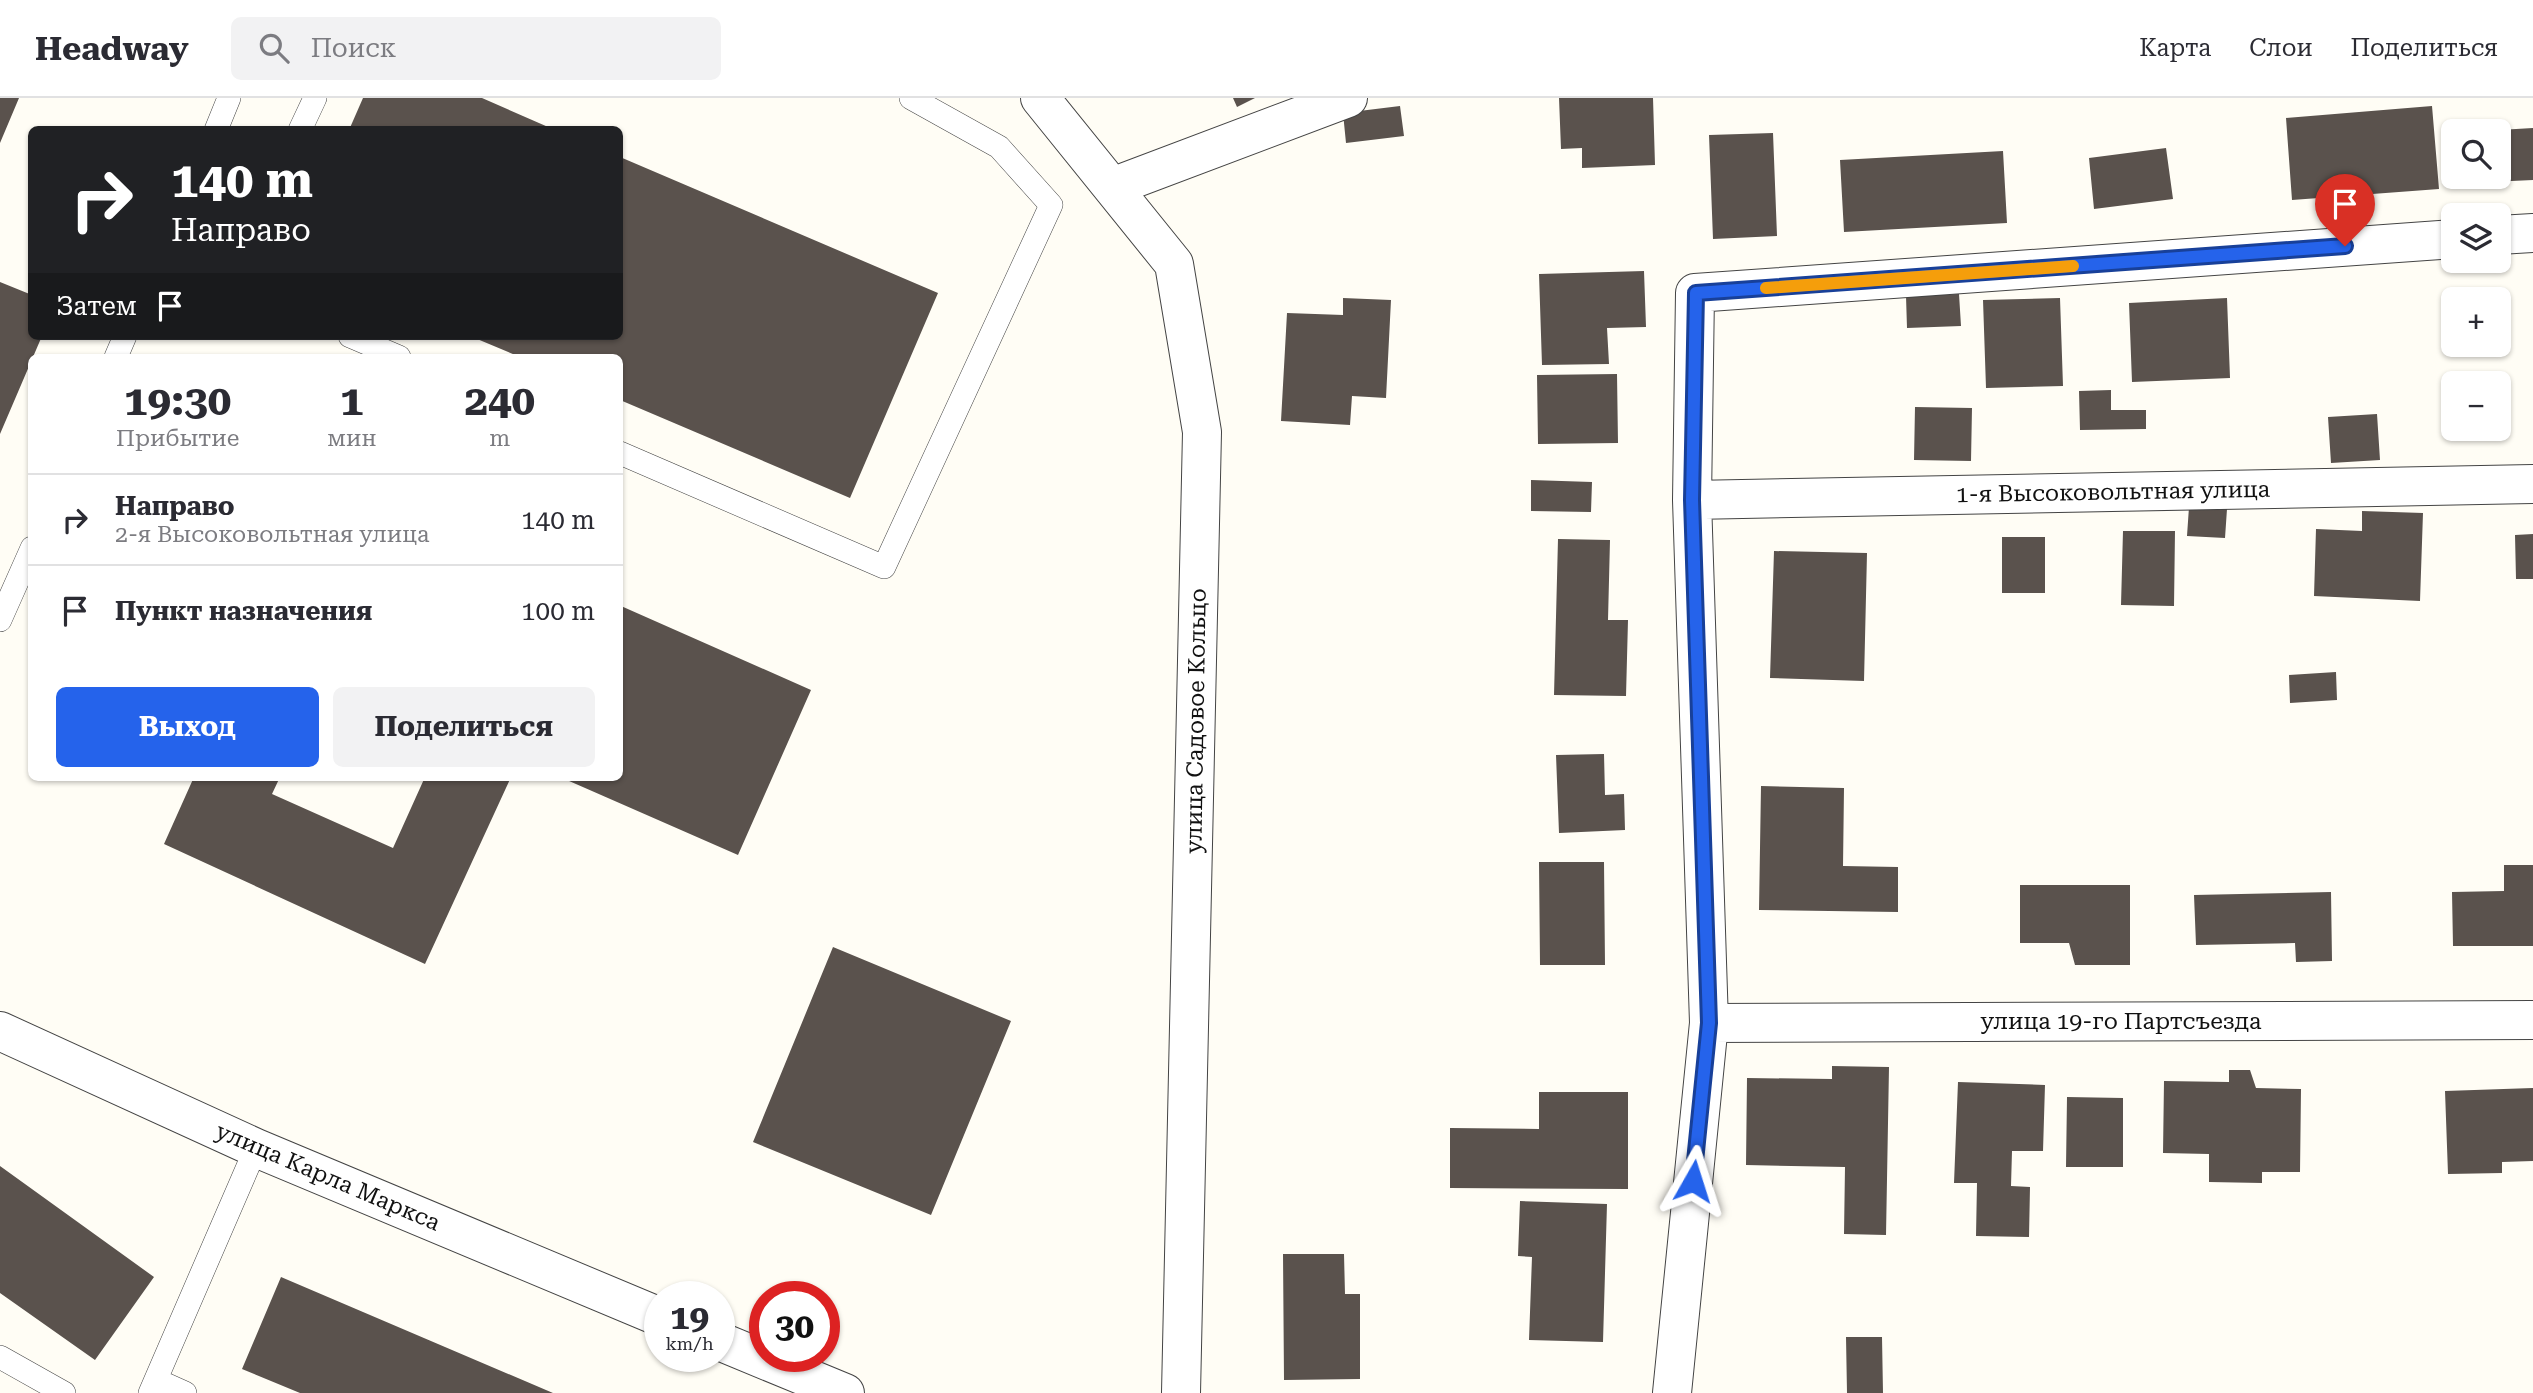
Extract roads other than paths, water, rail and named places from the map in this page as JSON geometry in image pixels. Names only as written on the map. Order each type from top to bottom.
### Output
[{"type":"street","name":"улица Садовое Кольцо","points":[[1040,98],[1174,264],[1202,432],[1181,1393]]},
{"type":"street","points":[[1112,187],[1348,98]]},
{"type":"street","points":[[2511,234],[2533,233]]},
{"type":"street","points":[[1672,1393],[1709,1023],[1692,500],[1696,293],[2441,240]]},
{"type":"street","name":"1-я Высоковольтная улица","points":[[1692,500],[2533,484]]},
{"type":"street","name":"улица 19-го Партсъезда","points":[[1709,1023],[2533,1020]]},
{"type":"street","name":"улица Карла Маркса","points":[[0,1031],[256,1148],[644,1310]]},
{"type":"street","points":[[735,1348],[845,1393]]},
{"type":"lane","points":[[218,126],[229,98]]},
{"type":"lane","points":[[302,126],[315,98]]},
{"type":"lane","points":[[623,454],[884,567],[1051,205],[999,146],[911,98]]},
{"type":"lane","points":[[359,340],[392,354]]},
{"type":"lane","points":[[0,620],[28,557]]},
{"type":"lane","points":[[185,1393],[153,1387],[256,1148]]},
{"type":"lane","points":[[0,1357],[64,1393]]}]
